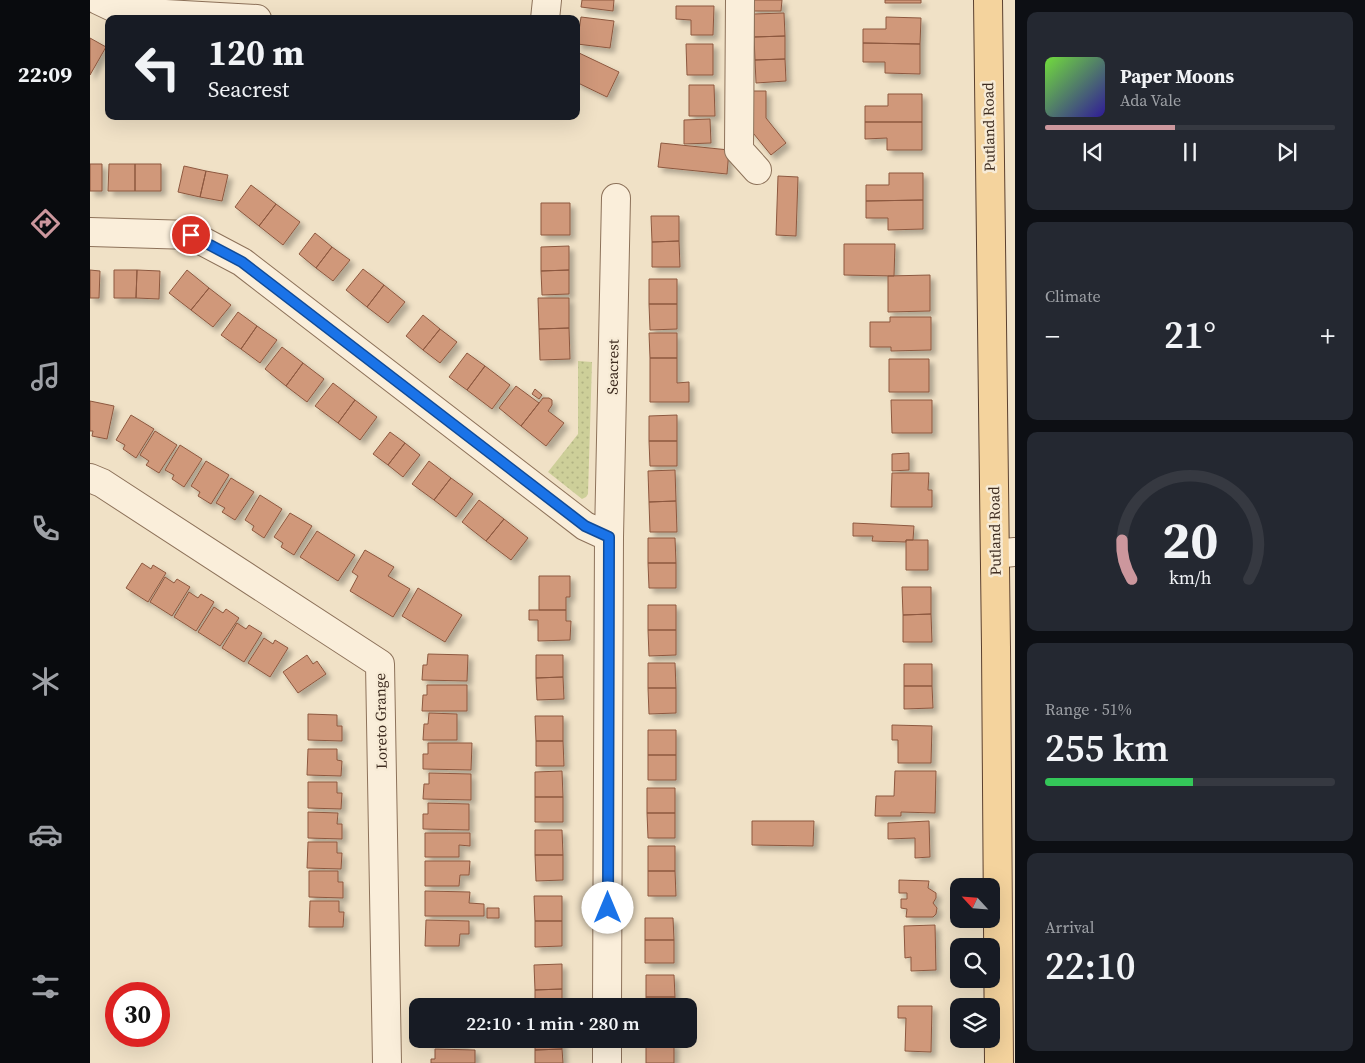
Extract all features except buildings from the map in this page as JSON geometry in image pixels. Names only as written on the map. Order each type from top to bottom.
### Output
[{"type":"main road","name":"Putland Road","points":[[988,0],[1005,553],[999,1063]]},
{"type":"street","points":[[98,0],[119,10],[129,12],[184,15]]},
{"type":"street","points":[[545,15],[547,0]]},
{"type":"street","points":[[740,0],[739,150],[757,170]]},
{"type":"street","name":"Seacrest","points":[[607,998],[609,537],[616,198]]},
{"type":"street","points":[[90,232],[191,235],[242,262],[585,526],[609,537]]},
{"type":"street","name":"Loreto Grange","points":[[90,478],[110,488],[380,664],[387,1063]]},
{"type":"street","points":[[607,1048],[607,1063]]},
{"type":"green space","points":[[578,361],[592,362],[588,494],[582,499],[548,472],[578,434]]},
{"type":"route","points":[[191,235],[242,262],[585,526],[609,537],[608,908]]}]
